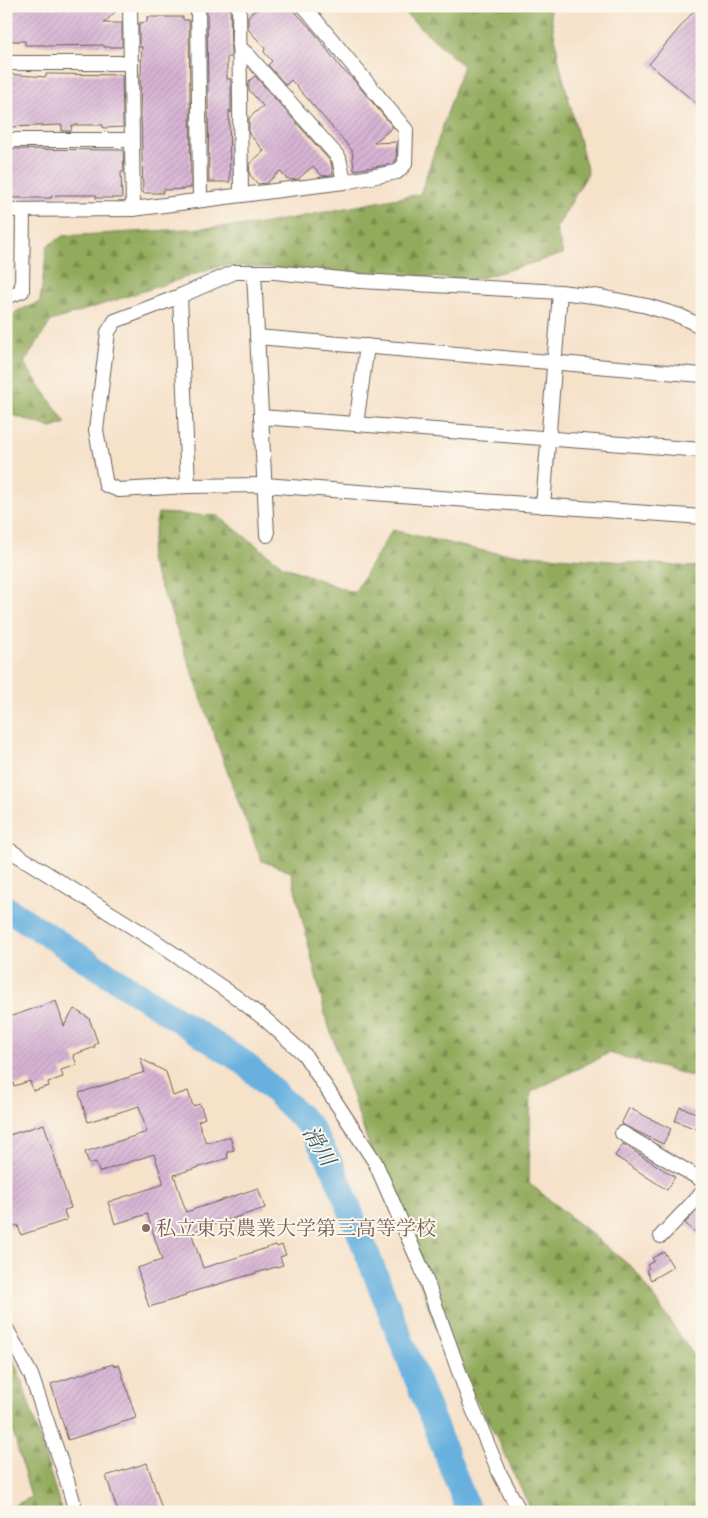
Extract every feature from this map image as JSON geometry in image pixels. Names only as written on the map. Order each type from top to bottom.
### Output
[{"type":"street","points":[[130,6],[133,209]]},
{"type":"street","points":[[198,6],[200,200]]},
{"type":"street","points":[[239,6],[241,195]]},
{"type":"street","points":[[6,210],[133,209],[344,182],[397,172],[405,164],[406,130],[304,6]]},
{"type":"street","points":[[239,47],[340,158],[344,182]]},
{"type":"street","points":[[6,63],[131,63]]},
{"type":"street","points":[[6,140],[132,140]]},
{"type":"street","points":[[6,297],[22,291],[23,210]]},
{"type":"street","points":[[702,327],[680,316],[647,306],[601,297],[560,292],[360,281],[275,272],[235,272],[115,321],[108,332],[96,430],[106,485],[119,490],[188,486],[264,485],[702,517]]},
{"type":"street","points":[[254,272],[267,535]]},
{"type":"street","points":[[544,506],[560,292]]},
{"type":"street","points":[[180,296],[188,486]]},
{"type":"street","points":[[257,337],[702,375]]},
{"type":"street","points":[[356,424],[366,346]]},
{"type":"street","points":[[261,417],[702,450]]},
{"type":"street","points":[[6,848],[156,941],[236,997],[266,1020],[304,1054],[375,1162],[422,1269],[470,1402],[500,1474],[520,1512]]},
{"type":"street","points":[[622,1133],[702,1180]]},
{"type":"street","points":[[661,1236],[702,1194]]},
{"type":"street","points":[[6,1328],[31,1376],[66,1477],[76,1512]]},
{"type":"green space","points":[[397,6],[549,6],[560,66],[588,173],[556,229],[563,254],[474,280],[224,265],[51,321],[24,363],[66,423],[52,428],[6,413],[6,322],[17,311],[40,302],[47,246],[63,236],[256,225],[420,194],[463,66]]},
{"type":"green space","points":[[158,513],[218,516],[283,566],[354,593],[392,530],[488,552],[694,567],[702,564],[702,1079],[609,1053],[531,1092],[529,1183],[635,1270],[702,1368],[702,1436],[700,1451],[702,1452],[702,1512],[532,1512],[497,1438],[438,1332],[365,1134],[326,1018],[291,872],[262,861],[236,796],[169,607],[149,559]]},
{"type":"green space","points":[[6,1341],[22,1381],[62,1512],[6,1512],[6,1510],[31,1497],[6,1407],[8,1381],[6,1377]]},
{"type":"building","points":[[11,6],[121,6],[104,23],[122,23],[122,47],[104,47],[104,45],[25,45],[25,41],[6,41],[6,21],[11,21]]},
{"type":"building","points":[[207,6],[230,6],[231,57],[227,57],[227,79],[231,79],[231,113],[229,110],[230,182],[209,182]]},
{"type":"building","points":[[260,6],[290,6],[313,31],[341,68],[352,78],[393,127],[374,143],[397,142],[396,160],[393,164],[354,170],[352,150],[291,80],[286,85],[268,65],[272,61],[264,52],[265,48],[248,29],[248,16]]},
{"type":"building","points":[[698,6],[702,6],[702,108],[649,64]]},
{"type":"building","points":[[147,17],[183,17],[183,20],[189,20],[191,188],[163,190],[163,193],[143,193],[140,75],[142,47],[139,47],[139,23],[147,22]]},
{"type":"building","points":[[7,74],[46,77],[46,74],[122,75],[123,127],[103,128],[103,125],[72,125],[71,131],[62,131],[62,125],[10,127],[10,95],[7,95]]},
{"type":"building","points":[[255,76],[331,162],[333,175],[322,176],[313,166],[298,179],[287,179],[280,171],[267,183],[258,184],[250,175],[249,164],[264,151],[249,134],[249,118],[263,106],[249,90],[249,81]]},
{"type":"building","points":[[6,149],[123,150],[124,172],[121,172],[122,198],[96,198],[96,195],[58,195],[51,196],[51,198],[7,198]]},
{"type":"building","points":[[56,1001],[64,1026],[74,1009],[89,1018],[98,1043],[94,1045],[95,1047],[73,1055],[77,1065],[61,1070],[63,1077],[48,1082],[49,1086],[33,1091],[30,1081],[14,1086],[6,1064],[6,1018]]},
{"type":"building","points":[[140,1058],[166,1072],[173,1096],[188,1091],[193,1106],[200,1104],[205,1118],[198,1121],[206,1143],[230,1137],[234,1150],[227,1152],[228,1158],[174,1175],[186,1212],[258,1188],[265,1208],[191,1232],[203,1268],[276,1245],[277,1247],[282,1245],[286,1255],[280,1257],[283,1265],[185,1294],[186,1296],[149,1307],[137,1268],[162,1260],[147,1214],[115,1224],[108,1202],[164,1184],[154,1154],[99,1172],[96,1162],[89,1164],[85,1152],[147,1132],[139,1106],[88,1122],[79,1093],[145,1072]]},
{"type":"building","points":[[680,1107],[702,1115],[702,1131],[675,1121]]},
{"type":"building","points":[[629,1108],[671,1129],[663,1144],[621,1124]]},
{"type":"building","points":[[44,1124],[71,1208],[64,1210],[67,1220],[21,1235],[18,1225],[10,1228],[6,1215],[6,1136]]},
{"type":"building","points":[[623,1144],[675,1177],[667,1190],[615,1156]]},
{"type":"building","points":[[702,1206],[702,1238],[685,1223]]},
{"type":"building","points":[[664,1252],[673,1267],[651,1280],[646,1270],[649,1268],[647,1265],[654,1261],[652,1258]]},
{"type":"building","points":[[113,1364],[114,1366],[119,1364],[136,1418],[68,1440],[51,1384]]},
{"type":"building","points":[[147,1463],[163,1512],[118,1512],[106,1476]]},
{"type":"waterway","name":"滑川","points":[[6,908],[246,1064],[309,1125],[333,1167],[469,1512]]},
{"type":"place","name":"私立東京農業大学第三高等学校","points":[[146,1228]]}]
